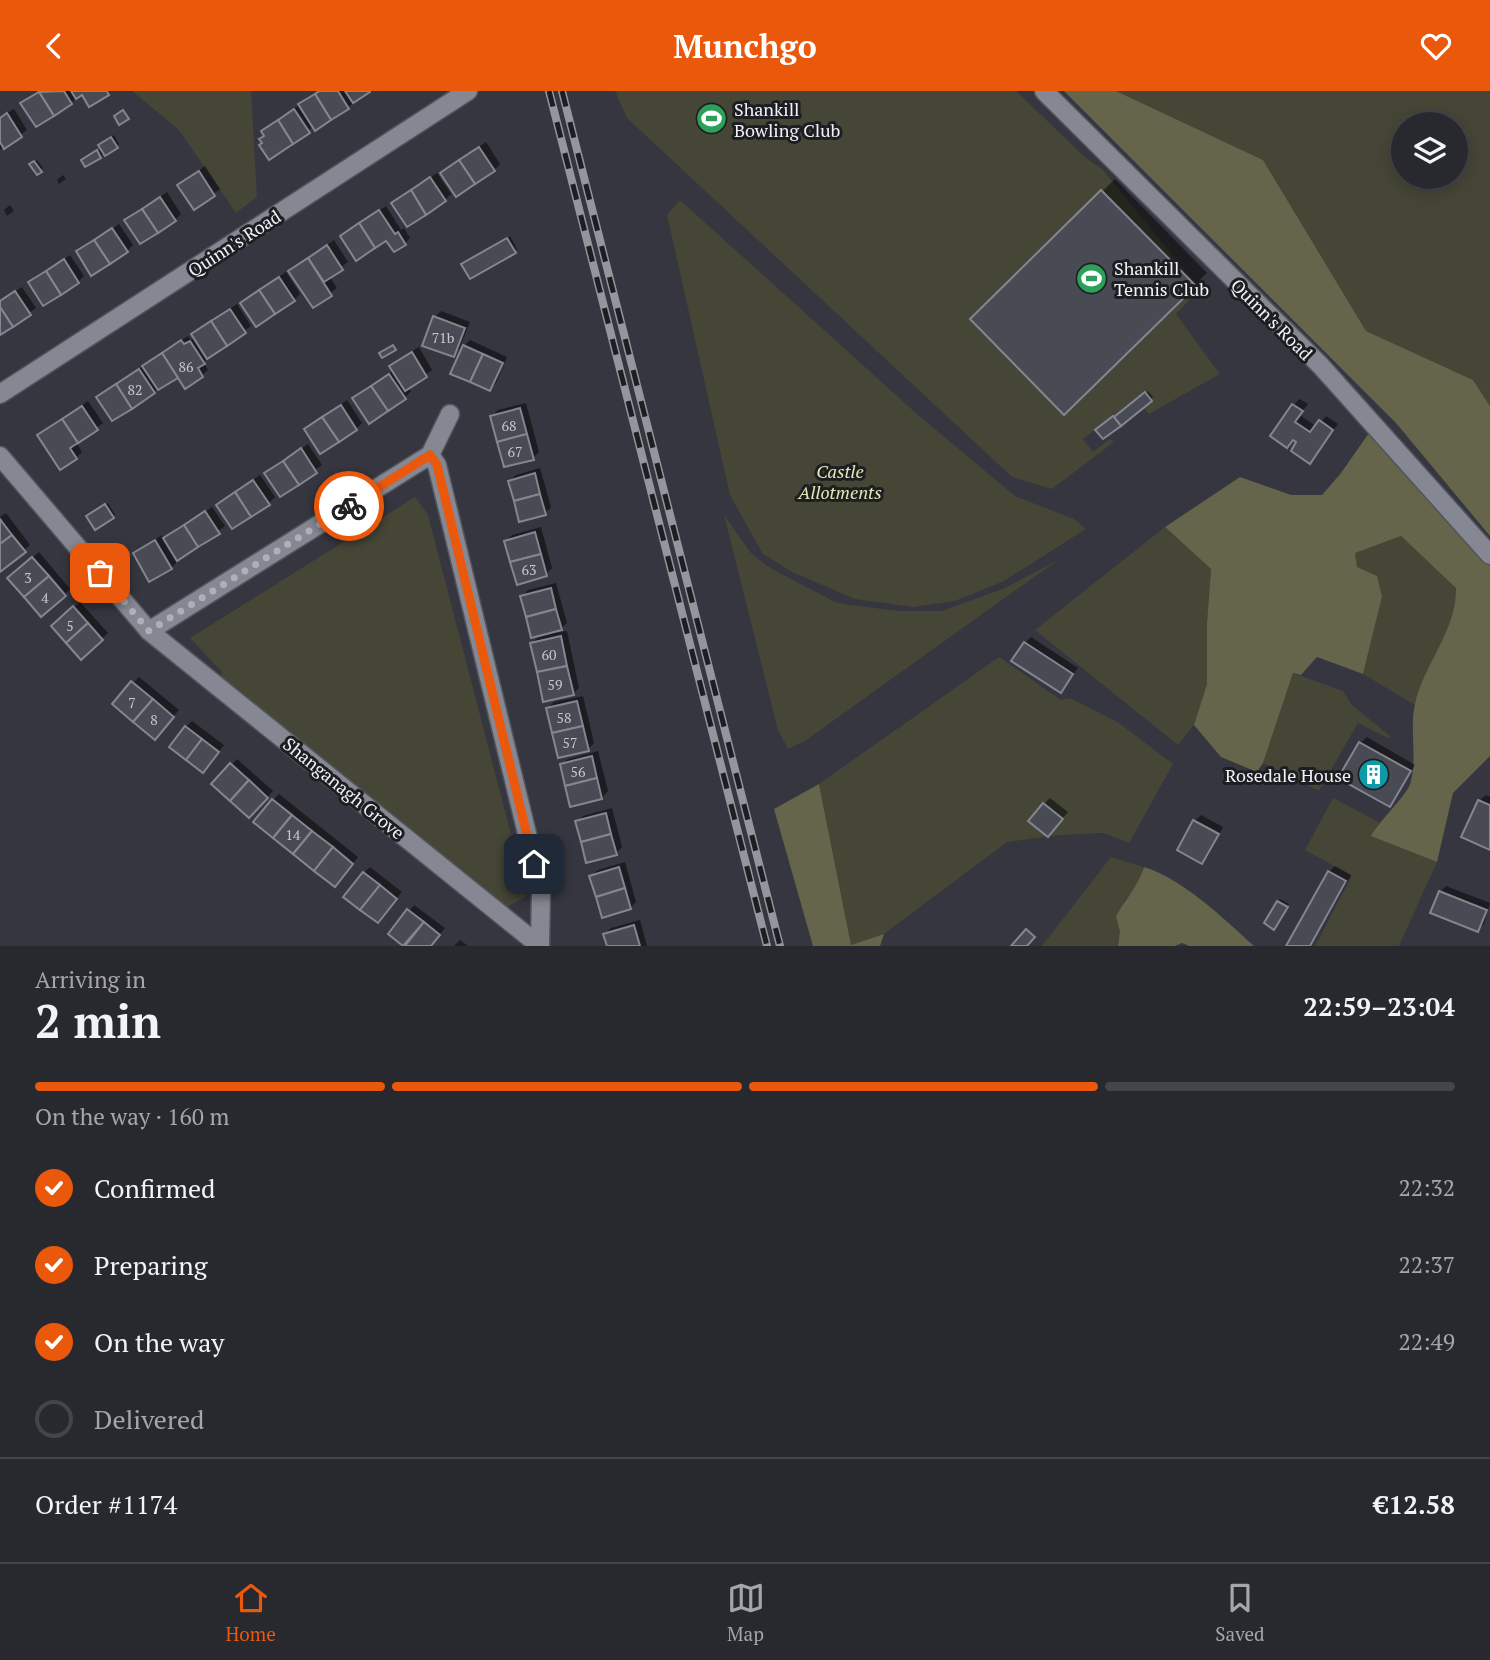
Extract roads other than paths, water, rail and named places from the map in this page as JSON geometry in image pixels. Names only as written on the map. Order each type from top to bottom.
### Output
[{"type":"street","name":"Quinn's Road","points":[[0,394],[468,91]]},
{"type":"street","name":"Quinn's Road","points":[[1044,91],[1321,366],[1490,555]]},
{"type":"street","points":[[149,631],[430,455],[450,414]]},
{"type":"street","name":"Shanganagh Grove","points":[[430,455],[437,465],[541,891],[540,945]]},
{"type":"street","name":"Shanganagh Grove","points":[[0,456],[149,631],[540,945]]},
{"type":"railway","points":[[549,91],[767,946]]},
{"type":"railway","points":[[562,91],[780,946]]},
{"type":"place","name":"Shankill Bowling Club","points":[[711,119]]},
{"type":"place","name":"Shankill Tennis Club","points":[[1091,278]]},
{"type":"place","name":"Rosedale House","points":[[1374,775]]},
{"type":"park label","name":"Castle Allotments","points":[[840,482]]}]
